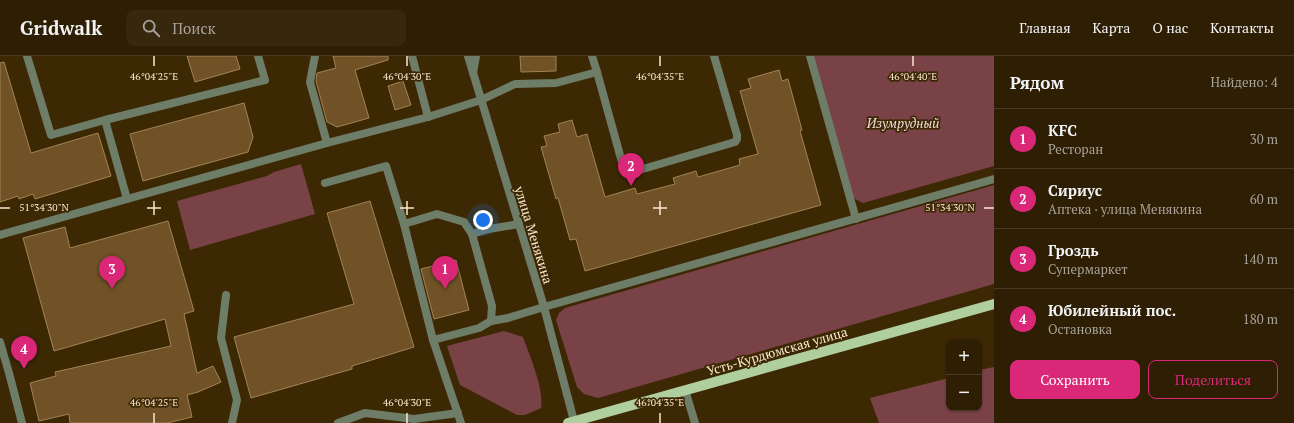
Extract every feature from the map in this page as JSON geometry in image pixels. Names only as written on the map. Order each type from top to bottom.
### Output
[{"type":"main road","name":"Усть-Курдюмская улица","points":[[571,422],[994,304]]},
{"type":"street","points":[[27,56],[51,135],[265,80],[258,56]]},
{"type":"street","points":[[315,56],[310,82],[327,143]]},
{"type":"street","points":[[412,56],[428,117]]},
{"type":"street","name":"улица Менякина","points":[[468,56],[544,307],[571,422]]},
{"type":"street","points":[[473,73],[476,56]]},
{"type":"street","points":[[592,56],[623,166],[625,170],[629,172],[735,142],[737,135],[714,56]]},
{"type":"street","points":[[810,56],[856,219]]},
{"type":"street","points":[[0,235],[327,143],[428,117],[481,100],[515,84],[556,83],[597,72]]},
{"type":"street","points":[[105,120],[127,199]]},
{"type":"street","points":[[325,183],[386,166],[404,224],[433,340],[461,423]]},
{"type":"street","points":[[433,340],[479,328],[491,321],[508,318],[994,179]]},
{"type":"street","points":[[404,224],[437,214],[464,222],[472,234],[492,306],[491,321]]},
{"type":"street","points":[[472,234],[488,229],[519,224]]},
{"type":"street","points":[[226,295],[221,338],[237,400],[232,423]]},
{"type":"street","points":[[0,342],[22,423]]},
{"type":"street","points":[[685,390],[695,423]]},
{"type":"street","points":[[338,423],[365,413],[414,419],[458,413]]},
{"type":"green space","name":"Изумрудный","points":[[814,56],[994,56],[994,166],[863,203],[855,199],[851,192]]},
{"type":"green space","points":[[301,164],[315,214],[190,250],[177,201],[267,176],[274,172]]},
{"type":"green space","points":[[994,185],[994,284],[598,398],[584,394],[577,387],[556,320],[559,313],[565,308]]},
{"type":"green space","points":[[504,331],[523,337],[533,363],[538,382],[541,408],[525,415],[517,415],[460,385],[447,346]]},
{"type":"green space","points":[[994,367],[994,423],[879,423],[870,398],[946,379],[946,411],[982,411],[982,369]]},
{"type":"building","points":[[187,56],[236,56],[240,69],[195,82]]},
{"type":"building","points":[[333,56],[388,56],[388,60],[355,70],[369,118],[337,127],[327,122],[316,81],[317,73],[336,68]]},
{"type":"building","points":[[520,56],[556,56],[556,71],[521,72]]},
{"type":"building","points":[[4,62],[31,153],[98,133],[111,176],[35,199],[33,194],[19,199],[18,196],[0,202],[0,63]]},
{"type":"building","points":[[779,70],[782,81],[788,79],[802,130],[800,131],[821,205],[585,271],[576,239],[570,240],[558,198],[556,199],[541,147],[547,146],[544,136],[560,132],[558,124],[572,120],[577,137],[587,134],[605,197],[635,188],[637,194],[675,184],[673,178],[696,171],[698,177],[740,165],[739,159],[758,154],[740,91],[751,88],[748,79]]},
{"type":"building","points":[[403,81],[411,105],[395,110],[388,86]]},
{"type":"building","points":[[244,103],[253,137],[248,152],[143,181],[130,134]]},
{"type":"building","points":[[370,201],[414,347],[352,366],[352,369],[251,398],[234,337],[354,304],[327,213]]},
{"type":"building","points":[[168,221],[194,311],[184,314],[197,373],[213,366],[221,382],[187,395],[192,417],[167,423],[70,423],[69,414],[39,421],[30,383],[56,376],[55,372],[171,346],[165,319],[54,351],[23,238],[65,227],[70,248]]},
{"type":"building","points":[[456,260],[469,310],[434,319],[421,269]]},
{"type":"place","name":"Сириус","points":[[631,186]]},
{"type":"place","name":"Гроздь","points":[[112,289]]},
{"type":"place","name":"KFC","points":[[445,289]]},
{"type":"place","name":"Юбилейный пос.","points":[[24,369]]}]
